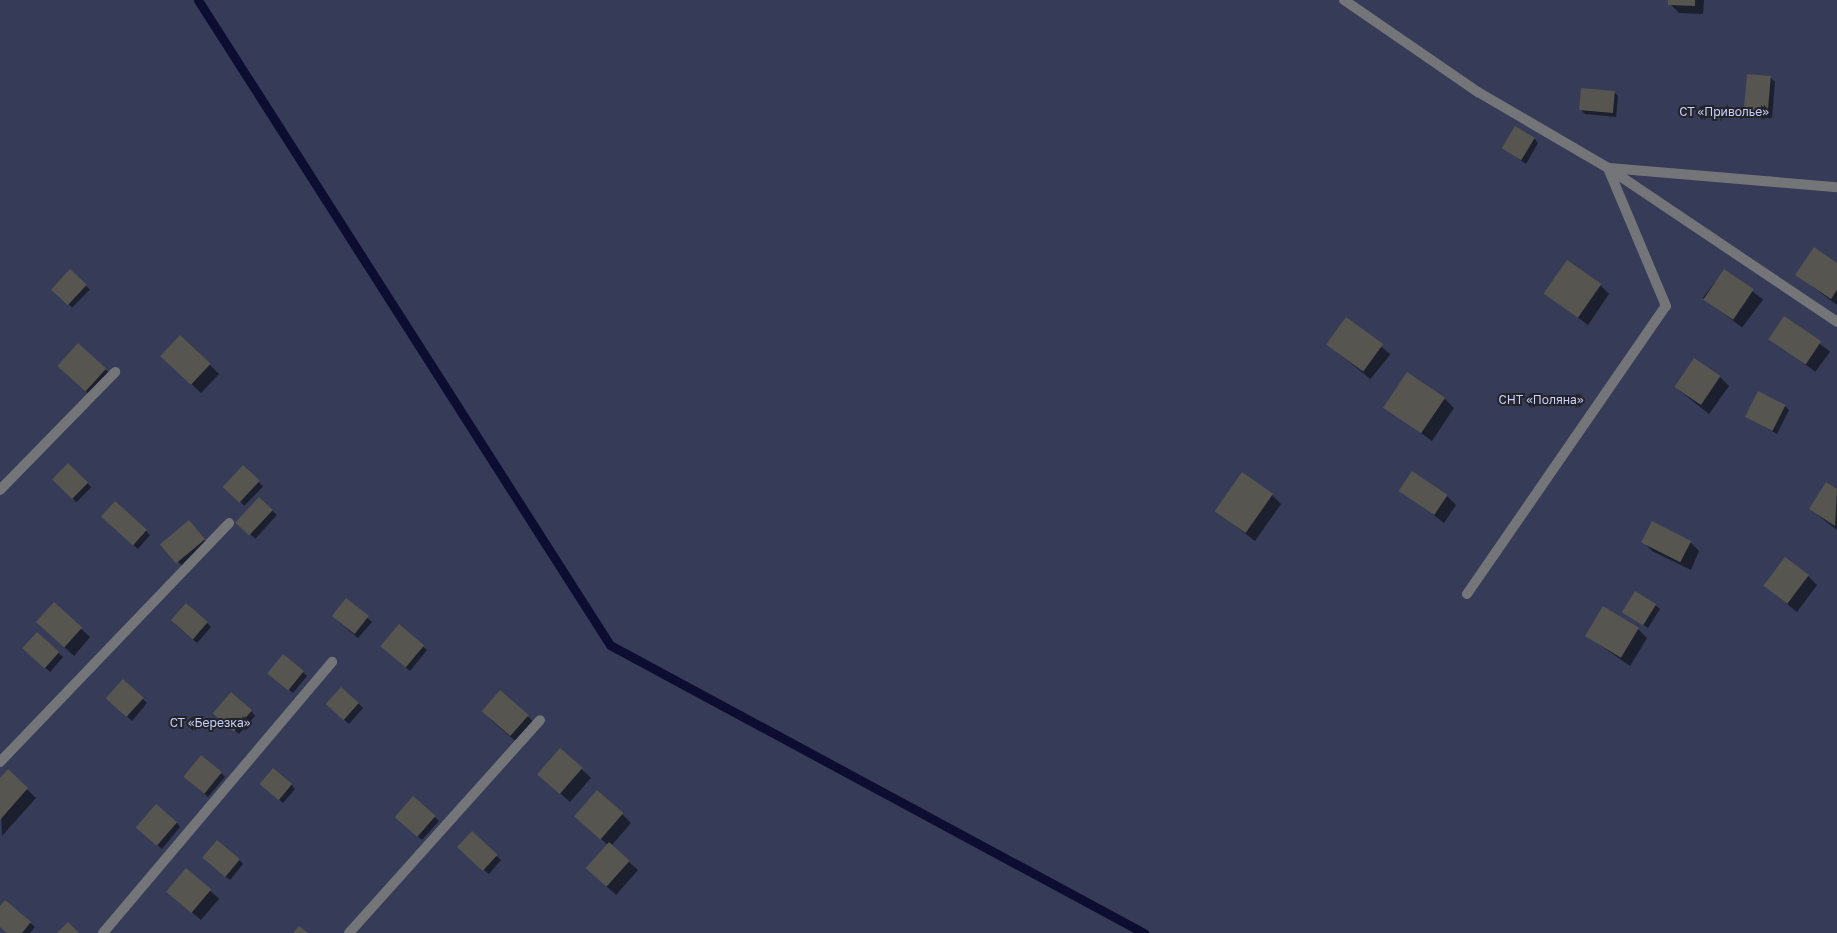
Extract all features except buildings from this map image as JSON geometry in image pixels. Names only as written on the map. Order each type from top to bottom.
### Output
[{"type":"street","points":[[1344,0],[1478,92],[1608,168],[1837,322]]},
{"type":"street","points":[[1608,168],[1837,187]]},
{"type":"street","points":[[1467,594],[1666,306],[1608,168]]},
{"type":"street","points":[[0,490],[115,372]]},
{"type":"street","points":[[0,762],[229,523]]},
{"type":"street","points":[[103,933],[332,662]]},
{"type":"street","points":[[349,933],[540,720]]},
{"type":"green space","points":[[0,0],[1837,0],[1837,933],[0,933]]},
{"type":"waterway","points":[[198,0],[610,645],[1144,933]]},
{"type":"park label","name":"СТ «Приволье»","points":[[1724,112]]},
{"type":"park label","name":"СНТ «Поляна»","points":[[1541,400]]},
{"type":"park label","name":"СТ «Березка»","points":[[210,723]]}]
